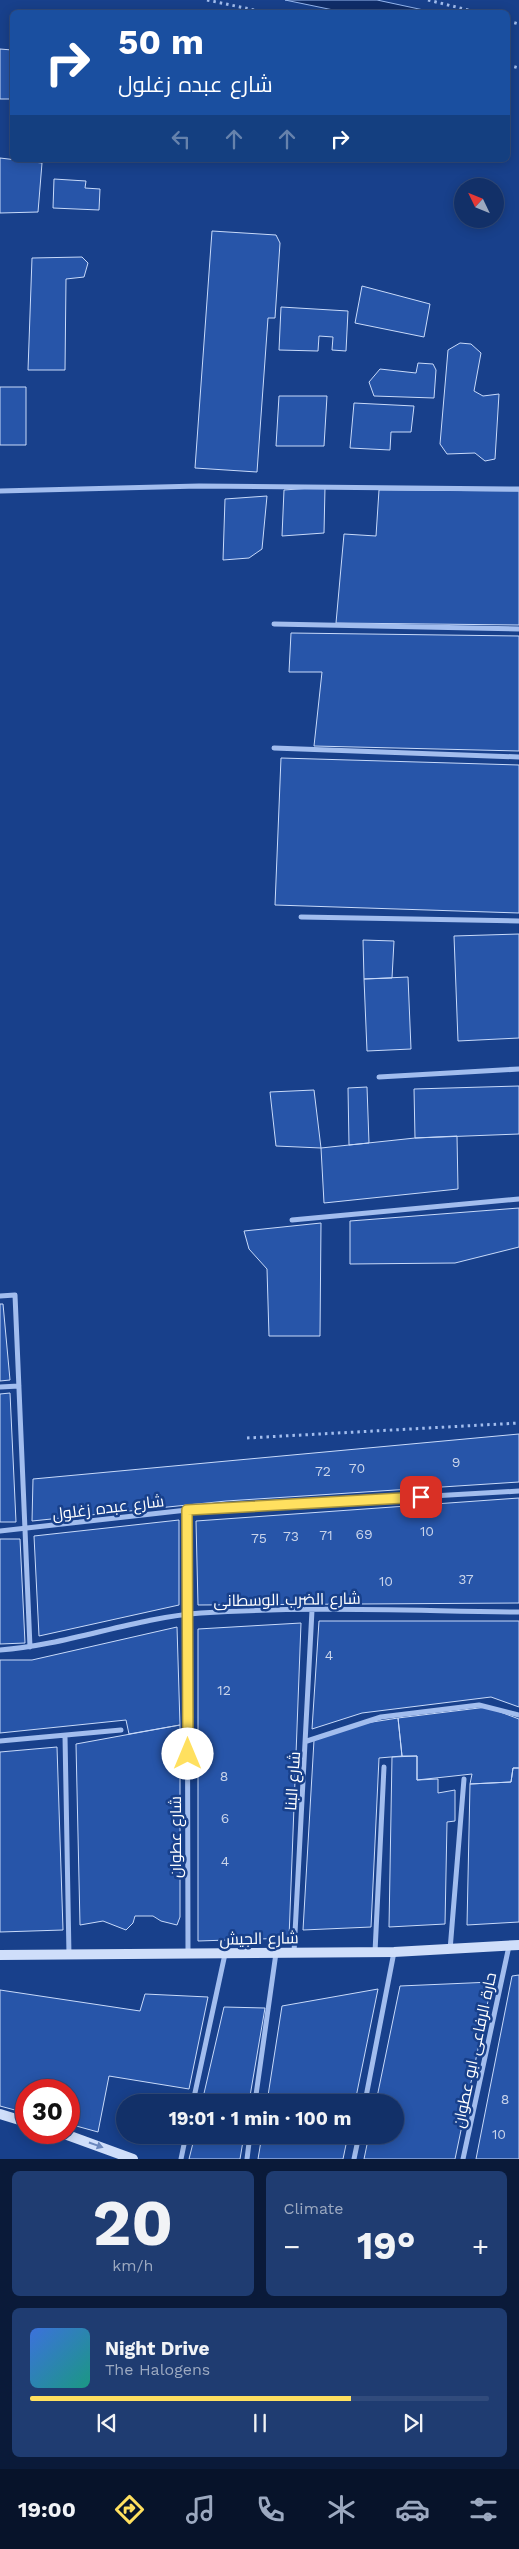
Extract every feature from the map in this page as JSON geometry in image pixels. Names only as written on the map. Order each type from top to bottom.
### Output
[{"type":"main road","name":"شارع الجيش","points":[[0,1955],[394,1952],[514,1945]]},
{"type":"main road","points":[[0,2114],[15,2119]]},
{"type":"main road","points":[[80,2140],[133,2159]]},
{"type":"street","points":[[0,491],[199,486],[519,489]]},
{"type":"street","points":[[274,624],[519,629]]},
{"type":"street","points":[[274,748],[519,757]]},
{"type":"street","points":[[301,917],[519,921]]},
{"type":"street","points":[[379,1077],[519,1069]]},
{"type":"street","points":[[292,1220],[519,1198]]},
{"type":"street","points":[[0,1296],[15,1295],[30,1647]]},
{"type":"street","points":[[0,1387],[19,1386]]},
{"type":"street","name":"شارع عبده زغلول","points":[[0,1531],[25,1530],[187,1510],[519,1491]]},
{"type":"street","name":"شارع عطوان","points":[[187,1510],[188,1954]]},
{"type":"street","name":"شارع الضرب الوسطانى","points":[[0,1650],[30,1647],[187,1615],[312,1610],[519,1612]]},
{"type":"street","name":"شارع البنا","points":[[294,1953],[307,1741],[312,1610]]},
{"type":"street","points":[[307,1741],[381,1718],[462,1707],[487,1705],[519,1715]]},
{"type":"street","points":[[0,1741],[121,1730]]},
{"type":"street","points":[[65,1736],[69,1955]]},
{"type":"street","points":[[375,1952],[384,1767]]},
{"type":"street","points":[[450,1950],[464,1779]]},
{"type":"street","name":"حارة الرفاعى ابو عطوان","points":[[464,2159],[514,1945]]},
{"type":"street","points":[[367,2094],[394,1952]]},
{"type":"street","points":[[256,2094],[276,1953]]},
{"type":"street","points":[[195,2094],[225,1954]]},
{"type":"street","points":[[181,2159],[184,2144]]},
{"type":"street","points":[[247,2159],[249,2144]]},
{"type":"street","points":[[354,2159],[357,2144]]},
{"type":"path","points":[[207,0],[254,10]]},
{"type":"path","points":[[428,0],[468,10]]},
{"type":"path","points":[[247,1438],[519,1423]]},
{"type":"water","points":[[285,0],[377,0],[424,10],[333,10]]},
{"type":"building","points":[[0,49],[10,50],[10,99],[0,99]]},
{"type":"building","points":[[0,158],[10,159],[10,162],[42,163],[38,212],[0,213]]},
{"type":"building","points":[[54,179],[86,181],[85,188],[100,189],[99,210],[53,208]]},
{"type":"building","points":[[212,231],[276,235],[280,243],[275,318],[268,318],[257,472],[195,468]]},
{"type":"building","points":[[82,257],[88,263],[84,277],[66,279],[65,370],[28,370],[32,258]]},
{"type":"building","points":[[362,286],[430,304],[424,337],[355,323]]},
{"type":"building","points":[[281,307],[348,311],[346,351],[332,350],[333,337],[319,336],[318,351],[279,350]]},
{"type":"building","points":[[460,343],[471,344],[481,353],[474,391],[483,396],[499,394],[495,459],[485,461],[475,453],[447,454],[440,444],[448,350]]},
{"type":"building","points":[[418,363],[433,364],[436,370],[434,398],[374,396],[369,382],[380,369],[416,373]]},
{"type":"building","points":[[0,387],[26,387],[26,445],[0,445]]},
{"type":"building","points":[[279,396],[327,396],[324,446],[276,446]]},
{"type":"building","points":[[354,403],[414,406],[411,432],[391,432],[390,450],[350,448]]},
{"type":"building","points":[[325,487],[324,533],[282,536],[284,490]]},
{"type":"building","points":[[379,490],[519,491],[519,625],[336,623],[344,534],[376,536]]},
{"type":"building","points":[[267,496],[262,549],[249,558],[223,560],[225,499]]},
{"type":"building","points":[[291,633],[519,636],[519,751],[314,746],[322,672],[289,672]]},
{"type":"building","points":[[281,758],[519,765],[519,913],[275,905]]},
{"type":"building","points":[[519,934],[519,1038],[458,1041],[454,936]]},
{"type":"building","points":[[363,940],[394,941],[392,978],[364,979]]},
{"type":"building","points":[[408,977],[411,1049],[367,1051],[364,979]]},
{"type":"building","points":[[519,1086],[519,1134],[415,1138],[414,1089]]},
{"type":"building","points":[[367,1087],[369,1143],[349,1145],[348,1088]]},
{"type":"building","points":[[314,1090],[321,1148],[276,1146],[270,1092]]},
{"type":"building","points":[[457,1136],[458,1189],[324,1203],[321,1148],[415,1138]]},
{"type":"building","points":[[519,1208],[519,1247],[455,1263],[350,1264],[350,1221]]},
{"type":"building","points":[[321,1223],[320,1336],[269,1336],[267,1269],[249,1249],[244,1231]]},
{"type":"building","points":[[0,1304],[3,1304],[10,1380],[0,1381]]},
{"type":"building","points":[[10,1393],[16,1522],[0,1522],[0,1394]]},
{"type":"building","points":[[519,1434],[519,1482],[226,1501],[32,1521],[33,1479]]},
{"type":"building","points":[[519,1498],[519,1603],[198,1605],[196,1521]]},
{"type":"building","points":[[179,1520],[179,1605],[39,1636],[34,1536]]},
{"type":"building","points":[[0,1539],[20,1539],[25,1643],[0,1644]]},
{"type":"building","points":[[319,1621],[519,1621],[519,1707],[491,1697],[362,1713],[312,1729]]},
{"type":"building","points":[[301,1623],[289,1938],[198,1941],[198,1629]]},
{"type":"building","points":[[177,1627],[180,1725],[129,1734],[126,1720],[0,1733],[0,1660],[32,1660]]},
{"type":"building","points":[[487,1707],[519,1719],[519,1768],[513,1768],[511,1782],[470,1784],[472,1774],[417,1780],[417,1756],[402,1756],[398,1718]]},
{"type":"building","points":[[398,1718],[402,1756],[379,1758],[371,1927],[303,1930],[314,1740],[366,1723]]},
{"type":"building","points":[[180,1725],[180,1917],[177,1925],[161,1921],[153,1916],[135,1916],[133,1923],[126,1930],[103,1921],[80,1925],[76,1744]]},
{"type":"building","points":[[57,1747],[63,1930],[0,1932],[0,1752]]},
{"type":"building","points":[[417,1756],[417,1780],[438,1779],[438,1793],[455,1790],[455,1821],[447,1822],[445,1924],[389,1927],[392,1757]]},
{"type":"building","points":[[513,1768],[519,1768],[519,1922],[467,1925],[470,1784],[511,1782]]},
{"type":"building","points":[[519,1975],[519,2159],[476,2159],[512,1976]]},
{"type":"building","points":[[492,1982],[455,2159],[364,2159],[367,2144],[404,2144],[404,2094],[378,2094],[400,1986]]},
{"type":"building","points":[[378,1989],[357,2094],[268,2094],[282,2006]]},
{"type":"building","points":[[0,1990],[140,2011],[145,1994],[208,1997],[189,2089],[109,2076],[98,2132],[80,2127],[80,2079],[15,2079],[15,2110],[0,2106]]},
{"type":"building","points":[[224,2007],[265,2008],[250,2094],[204,2094]]},
{"type":"building","points":[[193,2144],[242,2144],[240,2159],[189,2159]]},
{"type":"building","points":[[260,2144],[346,2144],[343,2159],[258,2159]]},
{"type":"route","points":[[188,1754],[187,1510],[421,1497]]}]
